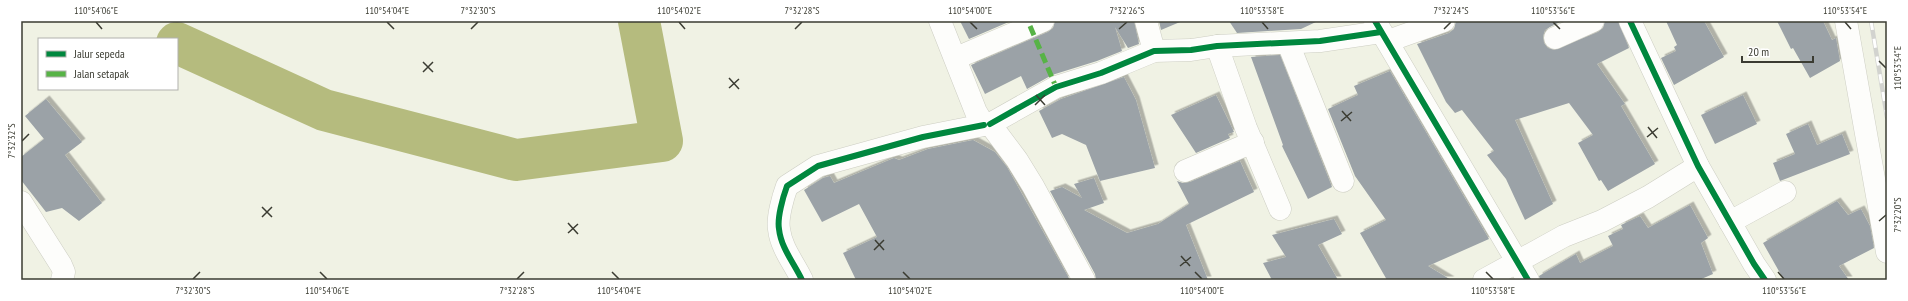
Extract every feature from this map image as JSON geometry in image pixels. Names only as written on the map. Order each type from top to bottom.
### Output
[{"type":"street","points":[[940,21],[956,58],[970,101],[987,125],[1017,160],[1033,186],[1084,280]]},
{"type":"street","points":[[956,58],[1044,21]]},
{"type":"street","points":[[1146,21],[1154,51]]},
{"type":"street","points":[[802,280],[785,250],[778,228],[782,200],[787,186],[818,166],[923,137],[987,125],[1056,87],[1101,74],[1154,51],[1191,50],[1217,46],[1320,41],[1444,21]]},
{"type":"street","points":[[1555,38],[1593,21]]},
{"type":"street","points":[[1630,21],[1698,166],[1765,280]]},
{"type":"street","points":[[1846,21],[1887,252]]},
{"type":"street","points":[[1382,31],[1528,280]]},
{"type":"street","points":[[1288,43],[1343,181]]},
{"type":"street","points":[[1217,46],[1280,209]]},
{"type":"street","points":[[1185,170],[1253,142]]},
{"type":"street","points":[[1484,280],[1564,236],[1602,221],[1648,197],[1698,166]]},
{"type":"street","points":[[1730,222],[1785,192]]},
{"type":"street","points":[[21,202],[61,265],[64,272],[62,280]]},
{"type":"building","points":[[960,21],[1011,21],[969,39]]},
{"type":"building","points":[[1055,21],[1134,21],[1139,44],[1128,48],[1115,27],[1122,51],[1097,61],[1052,75],[1027,89],[1021,76],[985,94],[971,65],[1048,32],[1053,28]]},
{"type":"building","points":[[1159,21],[1180,21],[1180,22],[1161,30]]},
{"type":"building","points":[[1229,21],[1318,21],[1301,29],[1237,33]]},
{"type":"building","points":[[1456,21],[1562,21],[1545,30],[1543,36],[1544,43],[1548,48],[1554,50],[1598,32],[1603,28],[1605,21],[1618,21],[1629,48],[1597,64],[1625,104],[1621,106],[1655,164],[1608,191],[1601,180],[1599,181],[1578,143],[1593,135],[1569,103],[1515,120],[1553,204],[1525,220],[1506,179],[1487,155],[1494,151],[1462,110],[1455,113],[1446,102],[1417,44],[1449,33],[1454,29]]},
{"type":"building","points":[[1666,21],[1704,21],[1724,57],[1674,85],[1661,58],[1676,51],[1674,47],[1677,45]]},
{"type":"building","points":[[1777,21],[1823,21],[1832,40],[1836,38],[1840,61],[1810,78],[1793,48],[1791,49]]},
{"type":"building","points":[[1280,55],[1332,187],[1308,199],[1282,146],[1283,145],[1251,57]]},
{"type":"building","points":[[1390,71],[1489,239],[1428,266],[1451,280],[1387,280],[1360,233],[1386,220],[1355,176],[1328,109],[1358,95],[1354,86]]},
{"type":"building","points":[[1124,77],[1136,100],[1155,168],[1100,181],[1086,145],[1062,134],[1052,138],[1039,111],[1061,99]]},
{"type":"building","points":[[1216,95],[1234,132],[1228,134],[1230,138],[1196,153],[1171,115]]},
{"type":"building","points":[[1743,95],[1757,124],[1715,144],[1701,115]]},
{"type":"building","points":[[46,99],[82,142],[65,155],[102,203],[79,221],[62,208],[46,212],[21,180],[21,157],[44,139],[25,116]]},
{"type":"building","points":[[1808,124],[1817,145],[1842,134],[1850,154],[1780,181],[1773,163],[1795,154],[1786,134]]},
{"type":"building","points":[[973,140],[995,152],[1007,167],[1070,280],[856,280],[843,253],[877,237],[859,204],[822,222],[804,190],[823,178],[830,176],[834,183],[894,158],[899,160],[928,149]]},
{"type":"building","points":[[1240,161],[1254,192],[1186,225],[1208,280],[1096,280],[1095,274],[1050,191],[1062,187],[1082,198],[1074,184],[1094,178],[1104,203],[1084,210],[1127,233],[1158,224],[1189,204],[1177,181],[1183,183],[1190,182]]},
{"type":"building","points":[[1837,201],[1848,215],[1861,209],[1870,226],[1874,248],[1839,266],[1849,280],[1784,280],[1763,243]]},
{"type":"building","points":[[1690,205],[1708,238],[1701,243],[1713,274],[1699,280],[1540,280],[1539,276],[1576,254],[1580,263],[1613,246],[1608,236],[1623,229],[1621,225],[1640,216],[1648,228]]},
{"type":"building","points":[[1334,219],[1342,234],[1318,245],[1338,280],[1272,280],[1263,263],[1286,257],[1272,235]]},
{"type":"waterway","points":[[178,43],[324,110],[516,160],[662,141],[639,21]]},
{"type":"railway","points":[[1871,21],[1887,117]]},
{"type":"marked path","points":[[1030,26],[1056,87]]},
{"type":"cycle path","points":[[1375,21],[1528,280]]},
{"type":"cycle path","points":[[1630,21],[1698,166],[1754,264],[1765,280]]},
{"type":"cycle path","points":[[990,124],[1056,87],[1101,73],[1154,51],[1191,50],[1217,46],[1320,41],[1381,32]]},
{"type":"cycle path","points":[[802,280],[785,249],[780,236],[780,213],[787,186],[818,166],[923,137],[984,125]]}]
